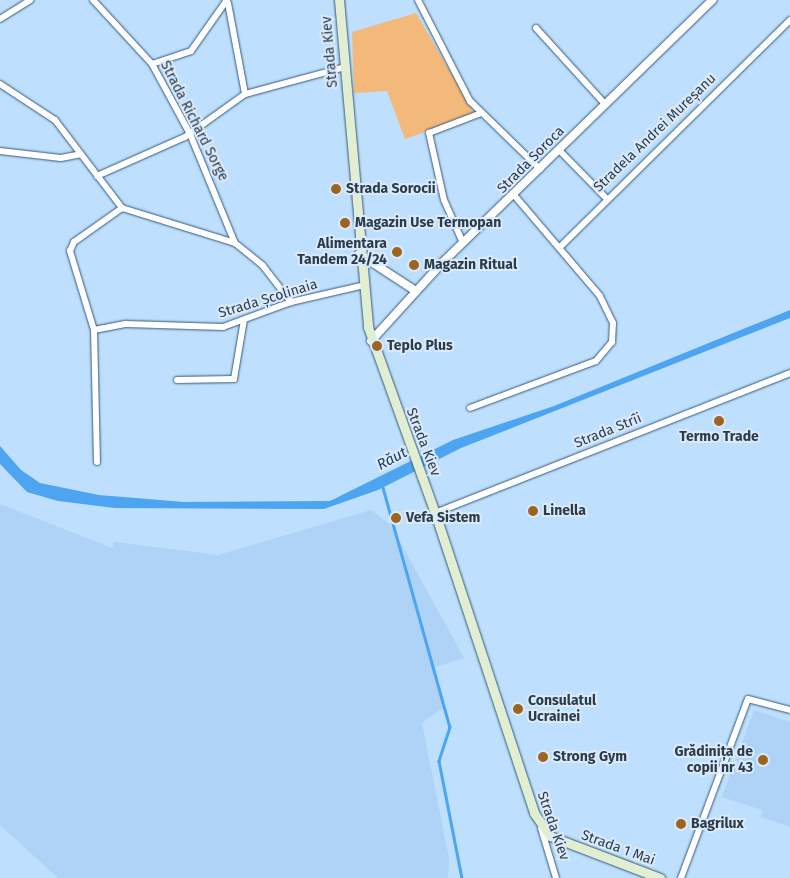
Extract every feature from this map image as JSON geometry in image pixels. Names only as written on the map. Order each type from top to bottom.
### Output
[{"type":"main road","name":"Strada Kiev","points":[[339,0],[361,286],[371,341],[435,513],[482,664],[541,828]]},
{"type":"main road","name":"Strada 1 Mai","points":[[541,828],[566,843],[660,878]]},
{"type":"street","points":[[0,20],[31,0]]},
{"type":"street","name":"Strada Richard Sorge","points":[[93,0],[152,64],[190,134],[235,243]]},
{"type":"street","points":[[152,64],[191,51],[227,0]]},
{"type":"street","points":[[227,0],[228,21],[245,94]]},
{"type":"street","points":[[418,0],[465,93],[481,113],[540,169]]},
{"type":"street","name":"Strada Soroca","points":[[371,341],[463,243],[712,0]]},
{"type":"street","name":"Stradela Andrei Mureșanu","points":[[561,246],[606,198],[716,91],[743,71],[790,20]]},
{"type":"street","points":[[536,28],[605,104]]},
{"type":"street","points":[[97,176],[190,134],[245,94],[345,67]]},
{"type":"street","points":[[0,84],[54,120],[122,208],[235,243],[263,266],[290,302]]},
{"type":"street","points":[[463,243],[444,200],[429,133],[481,113]]},
{"type":"street","points":[[559,150],[606,198]]},
{"type":"street","points":[[0,151],[62,158],[81,154]]},
{"type":"street","points":[[470,408],[596,361],[609,348],[613,330],[600,296],[561,246],[514,195]]},
{"type":"street","points":[[97,462],[94,330],[71,247],[122,208]]},
{"type":"street","points":[[358,254],[416,291]]},
{"type":"street","name":"Strada Școlinaia","points":[[94,330],[126,324],[165,328],[187,323],[213,328],[244,320],[290,302],[361,286]]},
{"type":"street","points":[[177,380],[234,379],[244,320]]},
{"type":"street","name":"Strada Strîi","points":[[435,513],[790,372]]},
{"type":"street","points":[[681,878],[748,699],[790,710]]},
{"type":"street","name":"Strada Kiev","points":[[541,828],[556,878]]},
{"type":"shaded area","points":[[416,13],[475,114],[405,139],[387,91],[354,93],[352,32]]},
{"type":"shaded area","points":[[0,504],[112,548],[114,542],[218,555],[371,510],[391,525],[464,658],[432,668],[445,706],[422,723],[449,858],[448,878],[58,878],[0,825]]},
{"type":"shaded area","name":"Grădinița de copii nr 43","points":[[754,710],[790,722],[790,827],[761,817],[762,810],[722,797]]},
{"type":"water","points":[[790,310],[790,318],[461,448],[378,490],[324,509],[115,508],[58,501],[27,492],[0,464],[0,446],[21,470],[40,483],[99,495],[184,502],[330,501],[453,440],[554,406]]},
{"type":"waterway","points":[[382,484],[450,727],[439,761],[462,878]]},
{"type":"place","name":"Strada Sorocii","points":[[336,189]]},
{"type":"place","name":"Magazin Use Termopan","points":[[345,223]]},
{"type":"place","name":"Alimentara Tandem 24/24","points":[[397,252]]},
{"type":"place","name":"Magazin Ritual","points":[[414,265]]},
{"type":"place","name":"Teplo Plus","points":[[377,346]]},
{"type":"place","name":"Termo Trade","points":[[719,421]]},
{"type":"place","name":"Linella","points":[[533,511]]},
{"type":"place","name":"Vefa Sistem","points":[[396,518]]},
{"type":"place","name":"Consulatul Ucrainei","points":[[518,709]]},
{"type":"place","name":"Strong Gym","points":[[543,757]]},
{"type":"place","name":"Grădinița de copii nr 43","points":[[763,760]]},
{"type":"place","name":"Bagrilux","points":[[681,824]]},
{"type":"water label","name":"Răut","points":[[392,459]]}]
